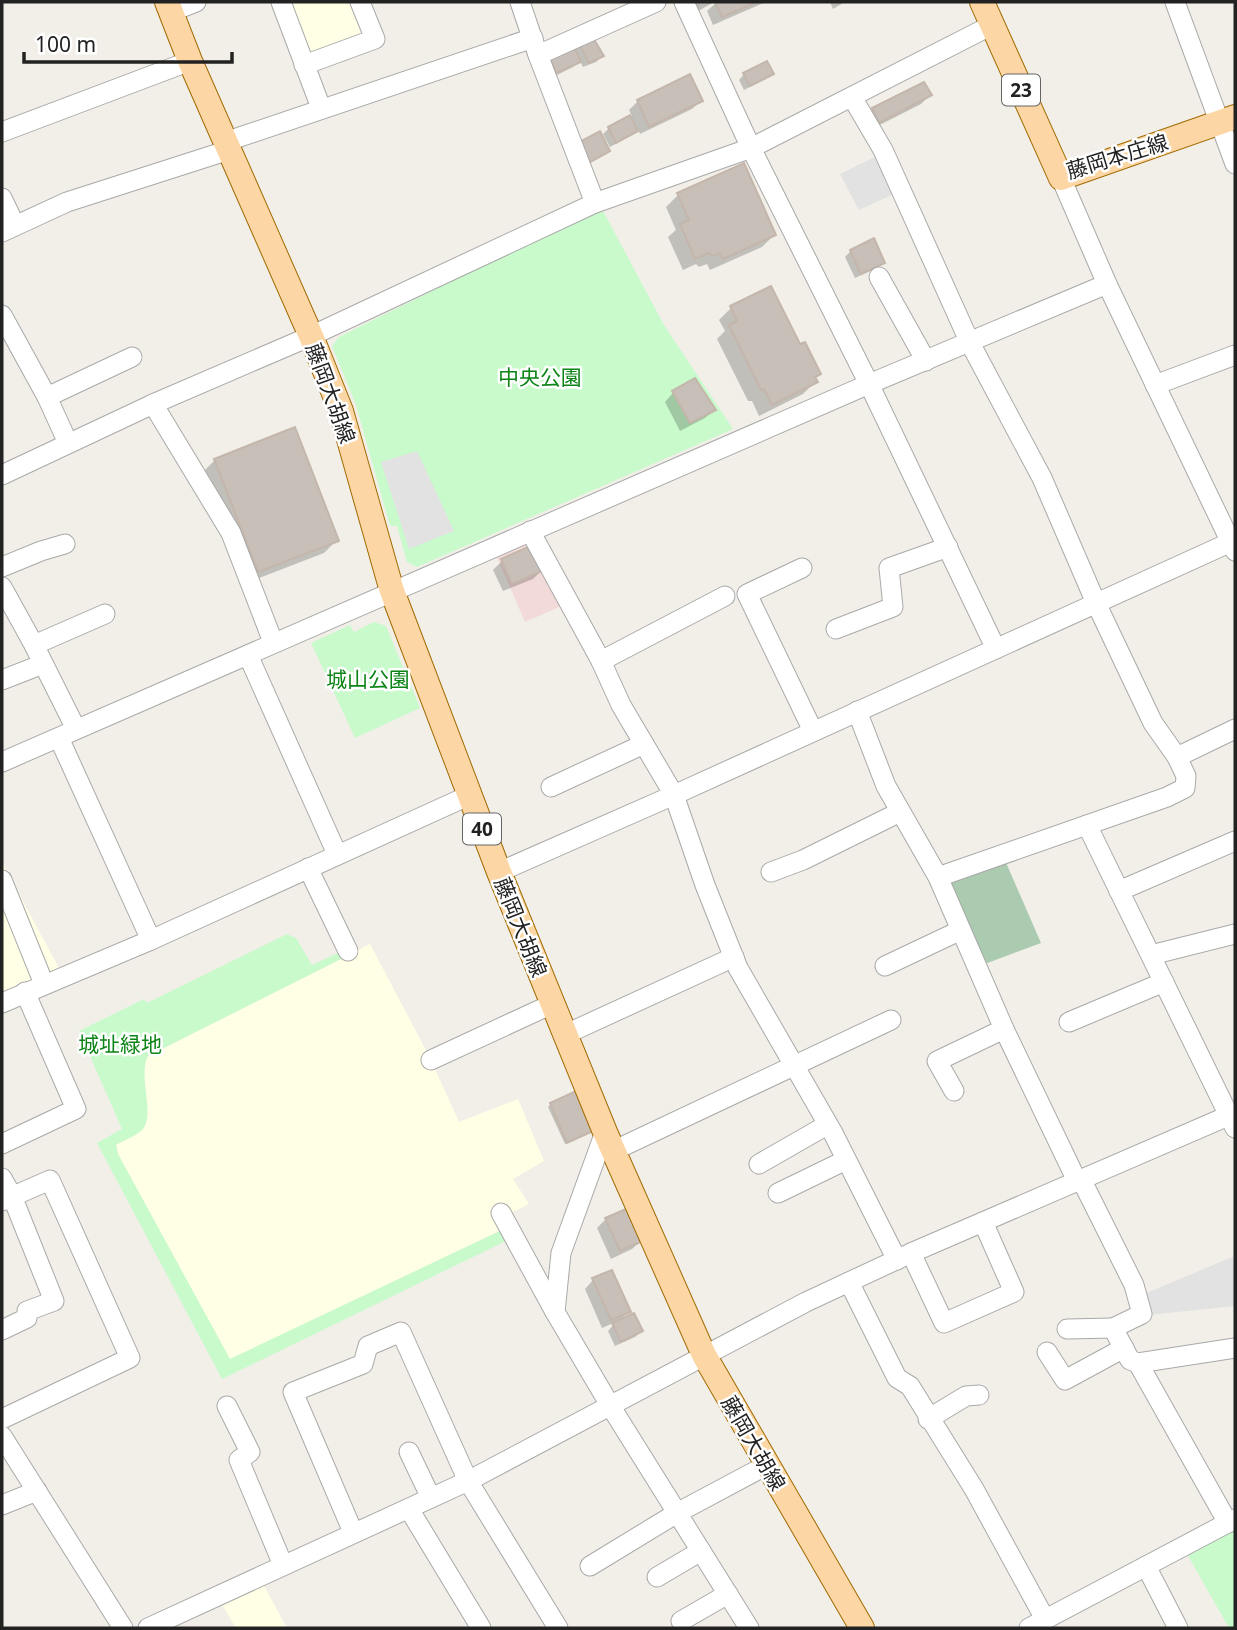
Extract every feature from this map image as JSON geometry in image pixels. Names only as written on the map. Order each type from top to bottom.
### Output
[{"type":"main road","name":"藤岡本庄線","points":[[982,2],[1060,178],[1228,119]]},
{"type":"main road","name":"藤岡大胡線","points":[[169,7],[341,411],[392,591],[499,872],[609,1142],[704,1355],[862,1628]]},
{"type":"street","points":[[169,7],[196,2]]},
{"type":"street","points":[[281,2],[321,108]]},
{"type":"street","points":[[304,65],[375,39],[360,2]]},
{"type":"street","points":[[520,2],[595,203]]},
{"type":"street","points":[[2,198],[8,228],[67,202],[227,146],[321,108],[535,46],[656,2]]},
{"type":"street","points":[[684,2],[751,148],[869,384],[996,649]]},
{"type":"street","points":[[1175,2],[1228,119],[1235,164]]},
{"type":"street","points":[[2,475],[153,404],[311,336],[595,203],[751,148],[992,25]]},
{"type":"street","points":[[2,132],[190,61]]},
{"type":"street","points":[[852,97],[883,150],[970,343],[1042,478],[1096,603],[1153,723],[1177,757],[1186,776],[1185,788],[1167,797],[938,877]]},
{"type":"street","points":[[499,872],[1096,603],[1233,546],[1107,284],[1060,178]]},
{"type":"street","points":[[879,277],[926,361]]},
{"type":"street","points":[[2,762],[869,384],[1107,284]]},
{"type":"street","points":[[2,315],[47,397],[68,443]]},
{"type":"street","points":[[1155,385],[1235,355]]},
{"type":"street","points":[[47,397],[132,357]]},
{"type":"street","points":[[153,404],[232,533],[274,642]]},
{"type":"street","points":[[530,531],[601,661],[621,705],[674,795],[705,885],[734,957],[846,1160],[944,1323],[1014,1292],[983,1222]]},
{"type":"street","points":[[2,567],[65,544]]},
{"type":"street","points":[[836,629],[893,607],[889,568],[948,547]]},
{"type":"street","points":[[802,568],[747,594],[813,731]]},
{"type":"street","points":[[2,587],[44,664],[67,734],[151,940]]},
{"type":"street","points":[[601,661],[725,596]]},
{"type":"street","points":[[34,645],[105,614]]},
{"type":"street","points":[[248,655],[337,854]]},
{"type":"street","points":[[2,680],[44,664]]},
{"type":"street","points":[[857,711],[886,786],[938,877],[1004,1029],[1140,1300],[1142,1314],[1113,1328],[1067,1329]]},
{"type":"street","points":[[1177,757],[1235,729]]},
{"type":"street","points":[[551,787],[644,744]]},
{"type":"street","points":[[2,1003],[151,940],[470,796]]},
{"type":"street","points":[[771,872],[900,811]]},
{"type":"street","points":[[148,1628],[468,1481],[704,1355],[849,1282],[1079,1180],[1233,1118],[1087,825]]},
{"type":"street","points":[[1119,891],[1235,841]]},
{"type":"street","points":[[308,868],[348,951]]},
{"type":"street","points":[[2,880],[44,984]]},
{"type":"street","points":[[884,966],[961,930]]},
{"type":"street","points":[[1151,955],[1235,934]]},
{"type":"street","points":[[564,1035],[734,957]]},
{"type":"street","points":[[1069,1022],[1164,982]]},
{"type":"street","points":[[2,1144],[76,1109],[26,992]]},
{"type":"street","points":[[431,1060],[552,1004]]},
{"type":"street","points":[[555,1311],[561,1252],[609,1142],[794,1067],[891,1020]]},
{"type":"street","points":[[954,1091],[937,1061],[1004,1029]]},
{"type":"street","points":[[759,1164],[828,1125]]},
{"type":"street","points":[[778,1193],[846,1160]]},
{"type":"street","points":[[2,1178],[7,1198],[54,1301],[27,1311],[27,1318],[2,1330]]},
{"type":"street","points":[[2,1419],[130,1358],[50,1180],[7,1198]]},
{"type":"street","points":[[501,1213],[611,1407],[749,1628]]},
{"type":"street","points":[[849,1282],[897,1378],[910,1386],[928,1419],[974,1489],[1037,1624],[1232,1521],[1138,1363]]},
{"type":"street","points":[[1113,1328],[1130,1360],[1138,1363],[1235,1348]]},
{"type":"street","points":[[353,1532],[293,1392],[363,1364],[368,1346],[401,1332],[468,1481],[558,1628]]},
{"type":"street","points":[[1047,1352],[1065,1380],[1124,1348]]},
{"type":"street","points":[[928,1419],[967,1396],[979,1395]]},
{"type":"street","points":[[227,1406],[250,1451],[239,1460],[283,1565]]},
{"type":"street","points":[[2,1436],[123,1628]]},
{"type":"street","points":[[409,1452],[431,1498]]},
{"type":"street","points":[[590,1566],[677,1513],[767,1465]]},
{"type":"street","points":[[2,1505],[37,1492]]},
{"type":"street","points":[[409,1509],[481,1628]]},
{"type":"street","points":[[657,1577],[701,1551]]},
{"type":"street","points":[[1146,1566],[1178,1628]]},
{"type":"street","points":[[681,1621],[728,1594]]},
{"type":"shaded area","points":[[286,2],[359,2],[373,38],[308,60]]},
{"type":"shaded area","points":[[881,154],[898,192],[859,210],[840,174]]},
{"type":"shaded area","points":[[417,451],[454,531],[409,549],[381,462]]},
{"type":"shaded area","points":[[529,540],[566,604],[525,622],[496,555]]},
{"type":"shaded area","points":[[1004,858],[1041,943],[982,965],[943,880]]},
{"type":"shaded area","points":[[2,862],[61,972],[2,996]]},
{"type":"shaded area","points":[[370,944],[429,1056],[459,1122],[518,1099],[544,1161],[513,1179],[529,1204],[499,1219],[504,1229],[230,1360],[118,1154],[116,1145],[142,1130],[147,1110],[143,1065],[148,1056]]},
{"type":"shaded area","points":[[1235,1256],[1235,1306],[1148,1315],[1144,1294]]},
{"type":"shaded area","points":[[262,1582],[287,1628],[236,1628],[220,1601]]},
{"type":"green space","name":"中央公園","points":[[601,207],[664,325],[733,429],[417,567],[407,562],[397,526],[390,526],[356,405],[332,346],[339,337]]},
{"type":"green space","name":"城山公園","points":[[374,622],[386,626],[420,708],[355,738],[311,643],[350,625],[354,632]]},
{"type":"green space","name":"城址緑地","points":[[287,934],[296,938],[312,965],[344,950],[347,956],[148,1056],[145,1064],[145,1125],[141,1131],[116,1145],[118,1154],[230,1359],[504,1229],[510,1239],[222,1379],[97,1143],[122,1129],[79,1031],[144,999],[147,1003]]},
{"type":"green space","points":[[1235,1527],[1235,1628],[1229,1628],[1187,1554]]},
{"type":"building","points":[[715,2],[757,2],[722,17]]},
{"type":"building","points":[[592,36],[604,56],[589,63],[578,42]]},
{"type":"building","points":[[573,44],[581,62],[556,73],[549,56]]},
{"type":"building","points":[[767,61],[774,74],[750,86],[743,73]]},
{"type":"building","points":[[690,74],[703,101],[649,127],[637,100]]},
{"type":"building","points":[[924,82],[932,95],[879,123],[872,108]]},
{"type":"building","points":[[630,115],[638,131],[616,143],[608,127]]},
{"type":"building","points":[[600,131],[610,151],[587,164],[576,144]]},
{"type":"building","points":[[744,163],[776,235],[723,259],[720,253],[712,256],[709,253],[695,259],[680,224],[689,220],[677,193]]},
{"type":"building","points":[[874,238],[885,263],[861,274],[850,250]]},
{"type":"building","points":[[771,286],[800,344],[805,342],[821,374],[815,377],[818,382],[772,405],[764,389],[761,390],[729,325],[737,321],[730,306]]},
{"type":"building","points":[[695,378],[716,410],[690,423],[672,391]]},
{"type":"building","points":[[295,427],[339,541],[258,572],[214,459]]},
{"type":"building","points":[[533,545],[544,570],[512,584],[501,559]]},
{"type":"building","points":[[576,1091],[593,1131],[567,1143],[550,1103]]},
{"type":"building","points":[[628,1208],[643,1241],[620,1251],[605,1218]]},
{"type":"building","points":[[612,1270],[631,1312],[611,1320],[592,1278]]},
{"type":"building","points":[[634,1313],[643,1331],[621,1342],[612,1323]]}]
